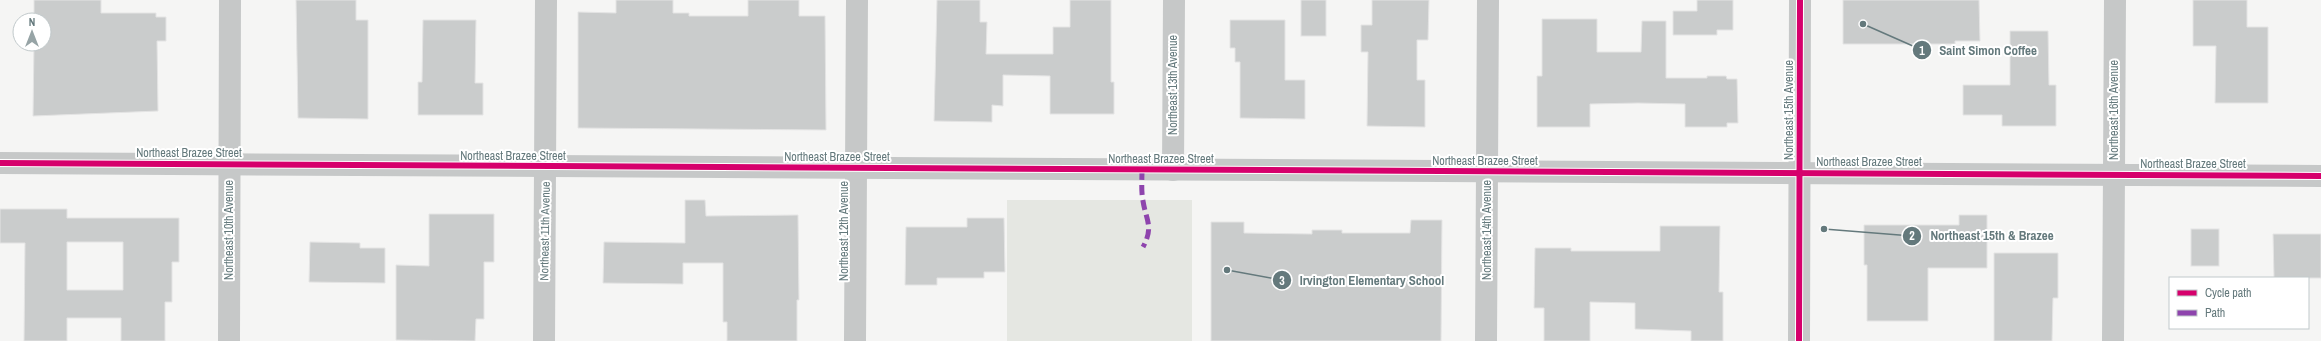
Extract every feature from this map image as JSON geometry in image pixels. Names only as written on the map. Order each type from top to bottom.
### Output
[{"type":"street","name":"Northeast 10th Avenue","points":[[229,341],[230,0]]},
{"type":"street","name":"Northeast 11th Avenue","points":[[544,341],[546,0]]},
{"type":"street","name":"Northeast 12th Avenue","points":[[855,341],[857,0]]},
{"type":"street","name":"Northeast 13th Avenue","points":[[1173,170],[1174,0]]},
{"type":"street","name":"Northeast 14th Avenue","points":[[1486,341],[1488,0]]},
{"type":"street","name":"Northeast 15th Avenue","points":[[1799,341],[1800,0]]},
{"type":"street","name":"Northeast 16th Avenue","points":[[2113,341],[2115,0]]},
{"type":"street","name":"Northeast Brazee Street","points":[[0,163],[2321,176]]},
{"type":"shaded area","points":[[1007,200],[1192,200],[1192,341],[1007,341]]},
{"type":"building","points":[[34,0],[101,0],[101,13],[156,13],[156,17],[166,17],[166,41],[157,41],[158,111],[33,116],[34,52],[52,52],[52,12],[34,12]]},
{"type":"building","points":[[296,0],[356,0],[356,20],[368,20],[368,119],[298,118]]},
{"type":"building","points":[[616,0],[673,0],[673,13],[689,13],[689,16],[748,16],[748,0],[799,0],[799,16],[825,16],[826,130],[578,128],[578,12],[616,13]]},
{"type":"building","points":[[937,0],[980,0],[980,22],[987,22],[986,54],[1053,54],[1053,27],[1070,27],[1070,0],[1111,0],[1111,82],[1114,82],[1114,114],[1050,114],[1050,76],[1003,75],[1003,106],[992,105],[992,122],[934,121]]},
{"type":"building","points":[[1301,0],[1326,0],[1326,36],[1301,36]]},
{"type":"building","points":[[1372,0],[1429,0],[1428,40],[1417,40],[1417,80],[1425,80],[1425,127],[1367,126],[1368,52],[1361,52],[1361,25],[1372,25]]},
{"type":"building","points":[[1697,0],[1733,0],[1733,30],[1717,30],[1717,35],[1673,35],[1673,11],[1697,11]]},
{"type":"building","points":[[1843,0],[1979,0],[1980,41],[1955,41],[1955,44],[1843,44]]},
{"type":"building","points":[[2193,0],[2247,0],[2247,27],[2268,27],[2268,103],[2215,103],[2216,46],[2193,46]]},
{"type":"building","points":[[1542,19],[1597,19],[1597,52],[1641,52],[1642,21],[1666,21],[1666,78],[1707,78],[1707,76],[1726,76],[1727,79],[1737,79],[1738,123],[1727,123],[1727,127],[1685,127],[1685,104],[1638,103],[1590,104],[1590,127],[1537,127],[1537,76],[1542,76]]},
{"type":"building","points":[[423,20],[476,20],[475,83],[483,83],[483,115],[418,115],[418,82],[422,82]]},
{"type":"building","points":[[1230,20],[1285,20],[1285,80],[1305,80],[1305,119],[1240,118],[1240,62],[1235,62],[1235,48],[1230,48]]},
{"type":"building","points":[[2010,31],[2048,31],[2049,85],[2056,85],[2056,126],[2002,126],[2002,115],[1963,115],[1963,85],[2010,85]]},
{"type":"building","points":[[685,200],[705,200],[706,216],[798,215],[799,300],[797,300],[797,341],[727,341],[727,322],[723,322],[723,263],[683,263],[683,284],[603,283],[604,242],[685,243]]},
{"type":"building","points":[[0,209],[67,209],[67,218],[179,218],[179,262],[172,262],[172,302],[165,302],[165,341],[121,341],[121,318],[67,318],[67,341],[24,341],[25,243],[0,243]],"holes":[[[67,242],[123,242],[123,290],[67,290]]]},
{"type":"building","points":[[429,214],[494,214],[494,262],[484,262],[484,319],[476,319],[475,341],[396,340],[396,265],[429,266]]},
{"type":"building","points":[[1959,215],[1987,215],[1987,268],[1928,268],[1928,321],[1867,321],[1867,265],[1864,265],[1864,225],[1959,225]]},
{"type":"building","points":[[967,218],[1004,218],[1005,272],[984,272],[984,278],[937,278],[937,285],[905,285],[906,227],[967,227]]},
{"type":"building","points":[[1411,220],[1442,220],[1441,341],[1211,341],[1211,222],[1244,222],[1244,233],[1312,234],[1312,230],[1342,230],[1342,233],[1410,233]]},
{"type":"building","points":[[1660,226],[1720,226],[1719,292],[1723,292],[1723,341],[1691,341],[1691,331],[1635,329],[1635,303],[1590,302],[1590,341],[1544,341],[1544,308],[1534,308],[1535,248],[1571,248],[1571,251],[1660,251]]},
{"type":"building","points":[[2191,229],[2219,229],[2219,266],[2191,266]]},
{"type":"building","points":[[2273,234],[2321,234],[2321,278],[2274,277]]},
{"type":"building","points":[[310,242],[360,243],[360,248],[385,248],[385,283],[309,282]]},
{"type":"building","points":[[1994,253],[2058,253],[2058,298],[2053,298],[2052,341],[1994,341]]},
{"type":"marked path","points":[[1142,170],[1142,197],[1149,229],[1143,247]]},
{"type":"cycle path","points":[[1799,341],[1800,0]]},
{"type":"cycle path","points":[[0,163],[2321,176]]},
{"type":"place","name":"Saint Simon Coffee","points":[[1863,24]]},
{"type":"place","name":"Northeast 15th & Brazee","points":[[1824,229]]},
{"type":"place","name":"Irvington Elementary School","points":[[1227,270]]}]
